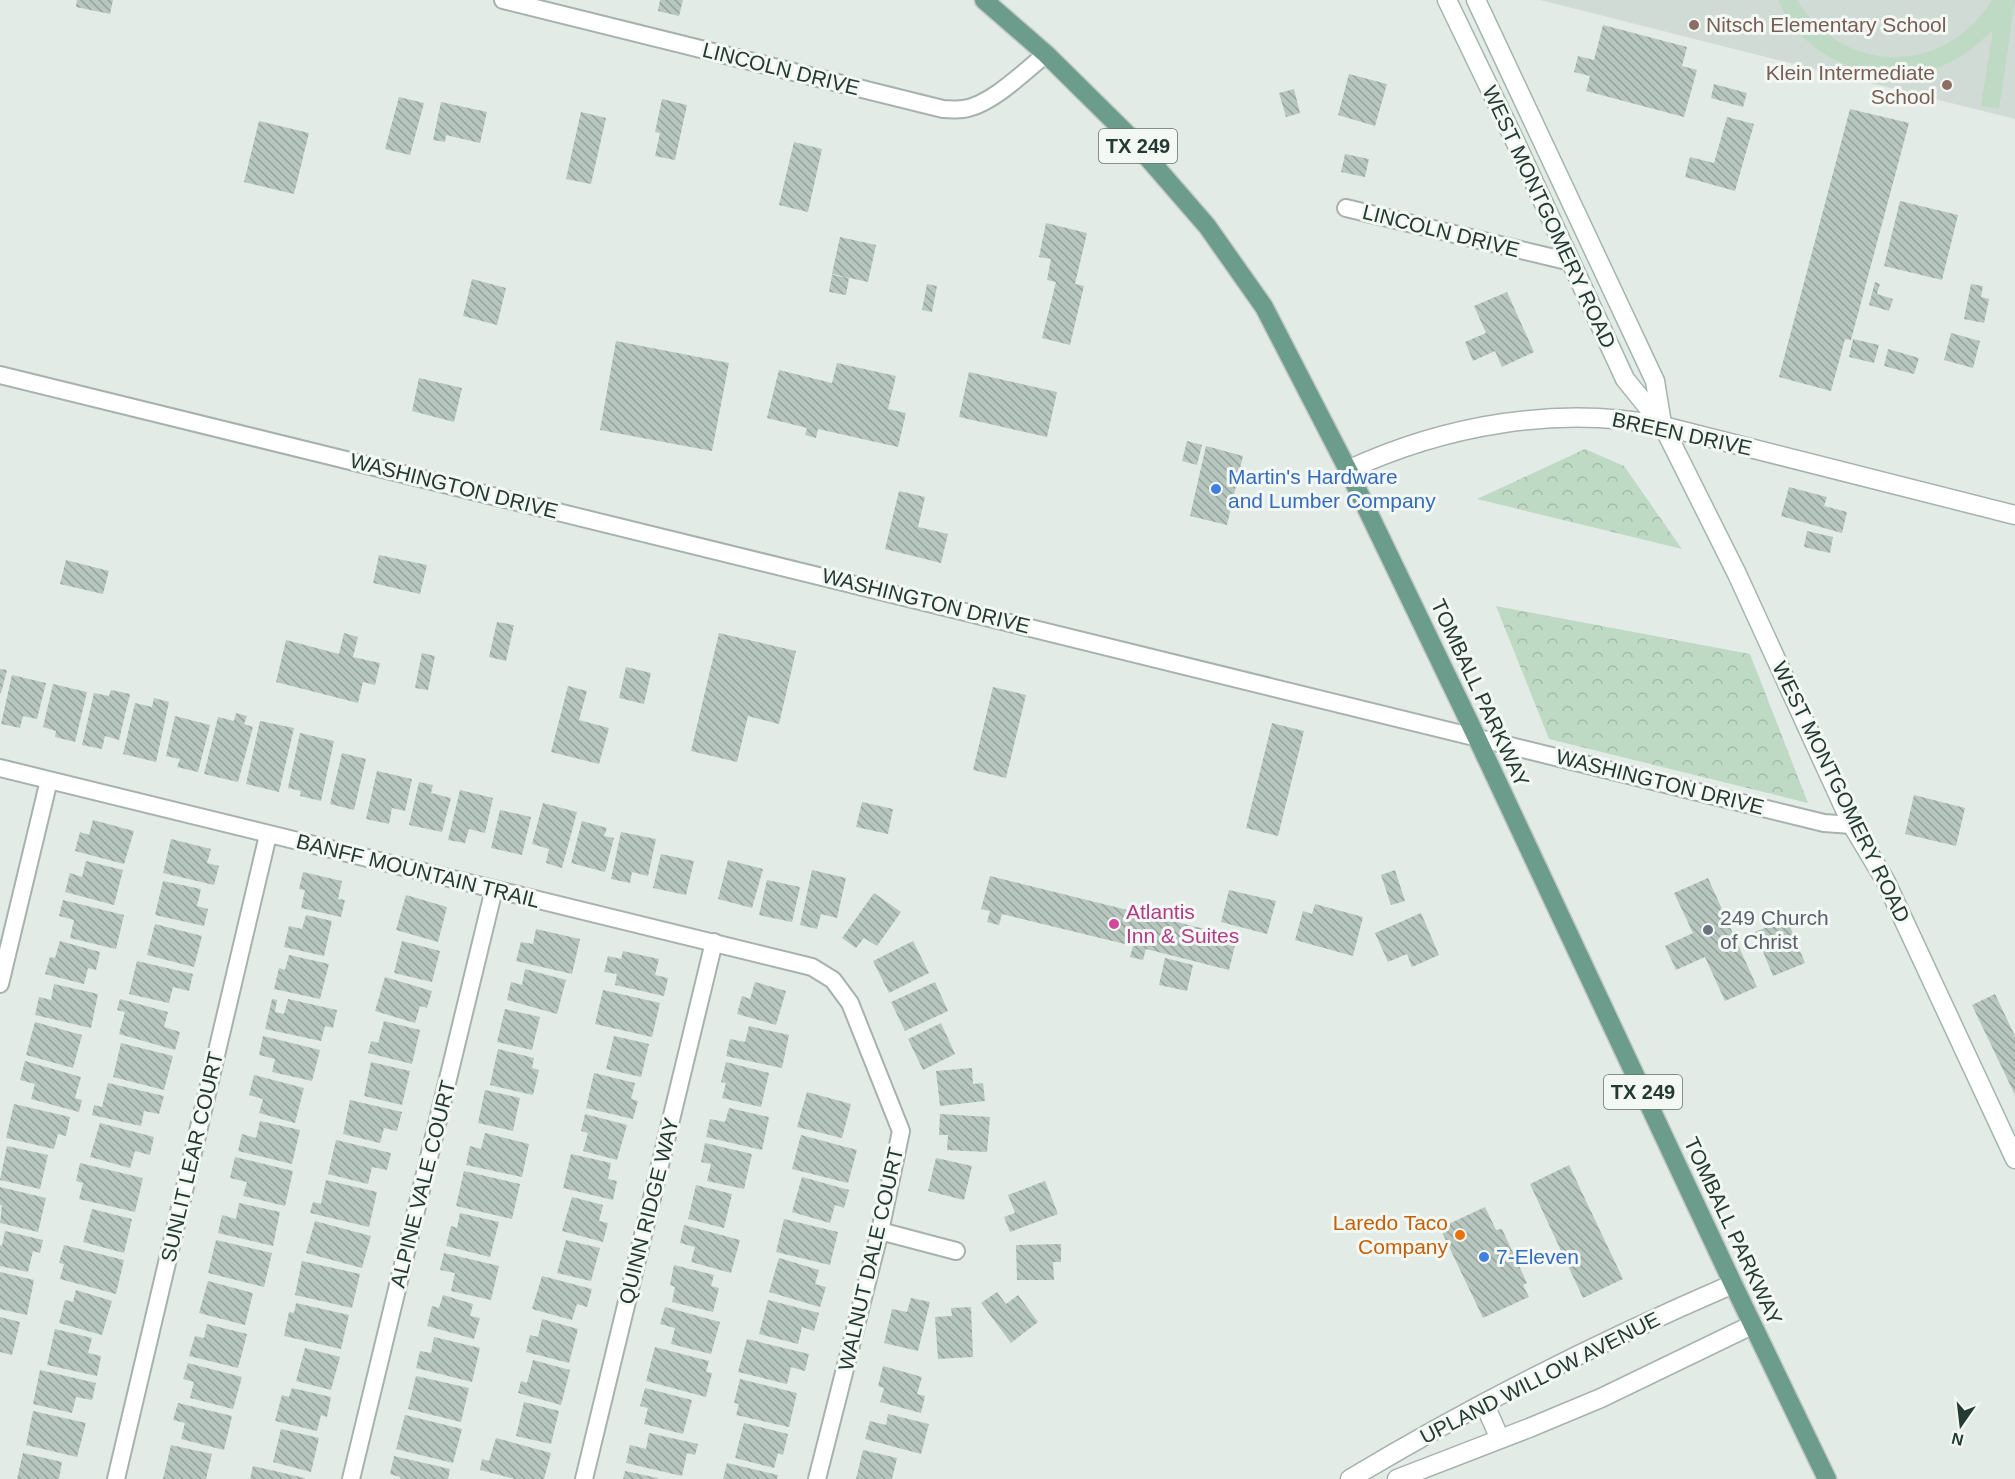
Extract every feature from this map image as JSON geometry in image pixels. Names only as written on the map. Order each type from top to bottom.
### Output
[{"type":"main road","name":"TOMBALL PARKWAY","points":[[984,0],[1046,54],[1128,135],[1207,226],[1264,307],[1348,470],[1476,736],[1827,1479]]},
{"type":"main road","name":"WEST MONTGOMERY ROAD","points":[[1447,0],[1625,379],[1663,426],[1737,574],[1852,825],[1885,880],[2015,1159]]},
{"type":"main road","name":"WEST MONTGOMERY ROAD","points":[[1476,0],[1655,381],[1663,426]]},
{"type":"main road","name":"BREEN DRIVE","points":[[1348,470],[1427,440],[1477,428],[1530,420],[1590,417],[1631,420],[1663,426],[2015,515]]},
{"type":"main road","name":"UPLAND WILLOW AVENUE","points":[[1350,1479],[1537,1374],[1733,1284]]},
{"type":"main road","name":"UPLAND WILLOW AVENUE","points":[[1396,1479],[1601,1398],[1752,1324]]},
{"type":"main road","points":[[1484,1403],[1500,1439]]},
{"type":"street","name":"LINCOLN DRIVE","points":[[503,0],[943,109],[963,109],[980,103],[996,94],[1046,54]]},
{"type":"street","name":"LINCOLN DRIVE","points":[[1346,208],[1571,262]]},
{"type":"street","name":"WASHINGTON DRIVE","points":[[0,375],[1824,823],[1852,825]]},
{"type":"street","name":"BANFF MOUNTAIN TRAIL","points":[[0,768],[714,942],[812,967],[833,980]]},
{"type":"street","points":[[0,984],[49,780]]},
{"type":"street","name":"SUNLIT LEAR COURT","points":[[116,1479],[268,835]]},
{"type":"street","name":"ALPINE VALE COURT","points":[[351,1479],[494,889]]},
{"type":"street","name":"QUINN RIDGE WAY","points":[[584,1479],[714,942]]},
{"type":"street","name":"WALNUT DALE COURT","points":[[817,1479],[880,1231],[901,1131],[850,1003],[833,980]]},
{"type":"street","points":[[880,1231],[957,1251]]},
{"type":"shaded area","name":"Klein Intermediate School","points":[[1540,0],[2015,0],[2015,119],[1742,51]]},
{"type":"green space","points":[[1778,0],[1797,0],[1817,25],[1841,43],[1867,53],[1894,57],[1922,53],[1948,43],[1972,25],[1992,0],[2015,0],[1999,109],[1981,106],[1993,30],[1959,58],[1929,70],[1903,74],[1878,73],[1852,67],[1829,57],[1808,42],[1791,23]]},
{"type":"green space","points":[[1585,449],[1624,466],[1682,549],[1477,499]]},
{"type":"green space","points":[[1496,606],[1750,654],[1808,803],[1549,739]]},
{"type":"building","points":[[77,0],[113,0],[110,14],[76,7]]},
{"type":"building","points":[[660,0],[683,0],[679,16],[658,11]]},
{"type":"building","points":[[1603,25],[1687,47],[1682,66],[1697,70],[1684,117],[1586,91],[1590,76],[1574,72],[1578,56],[1594,60]]},
{"type":"building","points":[[1349,74],[1387,84],[1375,126],[1338,115]]},
{"type":"building","points":[[1714,84],[1747,93],[1743,107],[1711,98]]},
{"type":"building","points":[[1294,89],[1300,113],[1286,117],[1279,93]]},
{"type":"building","points":[[399,97],[424,103],[410,155],[385,149]]},
{"type":"building","points":[[662,99],[687,105],[675,160],[655,156],[660,133],[655,132]]},
{"type":"building","points":[[441,102],[487,112],[480,143],[446,135],[445,142],[433,140]]},
{"type":"building","points":[[1850,109],[1909,123],[1851,340],[1845,339],[1831,391],[1779,377]]},
{"type":"building","points":[[581,112],[606,118],[591,184],[566,179]]},
{"type":"building","points":[[1727,117],[1754,124],[1735,191],[1685,177],[1690,157],[1714,163]]},
{"type":"building","points":[[259,121],[309,133],[294,194],[244,182]]},
{"type":"building","points":[[794,142],[822,149],[808,212],[779,205]]},
{"type":"building","points":[[1345,154],[1369,159],[1365,177],[1341,172]]},
{"type":"building","points":[[1900,201],[1958,215],[1942,280],[1884,266]]},
{"type":"building","points":[[1046,223],[1087,233],[1075,284],[1084,286],[1070,345],[1042,338],[1056,282],[1047,280],[1051,259],[1039,257]]},
{"type":"building","points":[[840,237],[876,245],[868,282],[832,274]]},
{"type":"building","points":[[832,275],[849,278],[846,295],[829,292]]},
{"type":"building","points":[[472,279],[506,288],[497,325],[463,316]]},
{"type":"building","points":[[1875,282],[1880,284],[1877,294],[1893,299],[1889,311],[1869,305]]},
{"type":"building","points":[[927,284],[937,286],[932,312],[922,310]]},
{"type":"building","points":[[1971,284],[1983,286],[1981,297],[1989,299],[1984,323],[1964,319]]},
{"type":"building","points":[[1507,292],[1534,352],[1502,367],[1495,351],[1473,361],[1465,342],[1486,333],[1474,306]]},
{"type":"building","points":[[1951,333],[1980,341],[1973,368],[1944,360]]},
{"type":"building","points":[[1853,339],[1879,345],[1874,363],[1849,357]]},
{"type":"building","points":[[616,341],[729,363],[712,451],[600,430]]},
{"type":"building","points":[[1888,349],[1919,358],[1914,374],[1884,366]]},
{"type":"building","points":[[837,363],[896,376],[888,409],[906,413],[898,447],[818,429],[816,438],[805,435],[807,428],[767,418],[779,370],[832,383]]},
{"type":"building","points":[[969,372],[1057,392],[1047,437],[959,417]]},
{"type":"building","points":[[419,378],[462,388],[454,422],[412,411]]},
{"type":"building","points":[[1187,441],[1202,445],[1197,465],[1182,461]]},
{"type":"building","points":[[1206,446],[1243,456],[1227,525],[1190,516]]},
{"type":"building","points":[[1789,487],[1827,497],[1824,506],[1847,512],[1842,533],[1781,516]]},
{"type":"building","points":[[899,491],[925,497],[918,527],[948,534],[941,563],[885,549]]},
{"type":"building","points":[[1807,531],[1833,537],[1830,553],[1804,547]]},
{"type":"building","points":[[379,555],[427,565],[420,594],[373,583]]},
{"type":"building","points":[[66,560],[109,571],[103,594],[60,584]]},
{"type":"building","points":[[497,622],[514,625],[506,661],[489,657]]},
{"type":"building","points":[[344,633],[358,637],[353,657],[380,663],[375,685],[363,682],[358,703],[276,682],[286,640],[339,654]]},
{"type":"building","points":[[719,633],[796,651],[779,724],[748,716],[737,762],[691,751]]},
{"type":"building","points":[[422,653],[435,656],[428,690],[415,688]]},
{"type":"building","points":[[626,667],[651,673],[644,704],[619,698]]},
{"type":"building","points":[[0,669],[7,670],[1,693],[0,693]]},
{"type":"building","points":[[12,675],[46,683],[37,719],[23,716],[20,728],[1,724]]},
{"type":"building","points":[[53,684],[87,692],[75,742],[55,737],[56,731],[43,727]]},
{"type":"building","points":[[568,686],[587,691],[579,720],[609,728],[599,764],[551,752]]},
{"type":"building","points":[[993,687],[1026,695],[1006,778],[973,770]]},
{"type":"building","points":[[111,690],[130,694],[119,740],[105,736],[102,749],[82,745],[94,693],[109,696]]},
{"type":"building","points":[[154,698],[169,702],[156,762],[123,754],[135,703],[152,707]]},
{"type":"building","points":[[236,713],[247,716],[244,724],[253,727],[238,782],[204,774],[218,717],[234,721]]},
{"type":"building","points":[[175,716],[210,725],[198,772],[177,767],[180,759],[166,756]]},
{"type":"building","points":[[260,721],[294,728],[279,792],[246,784]]},
{"type":"building","points":[[1272,723],[1304,731],[1278,836],[1246,828]]},
{"type":"building","points":[[300,733],[334,741],[321,801],[300,796],[301,791],[288,788]]},
{"type":"building","points":[[342,753],[366,759],[354,810],[330,804]]},
{"type":"building","points":[[377,771],[412,779],[405,811],[392,808],[389,824],[366,819]]},
{"type":"building","points":[[419,782],[433,785],[431,793],[451,798],[442,832],[409,825]]},
{"type":"building","points":[[460,790],[493,798],[485,833],[469,829],[465,843],[448,840]]},
{"type":"building","points":[[1914,795],[1965,808],[1956,846],[1905,834]]},
{"type":"building","points":[[862,802],[893,809],[888,834],[856,827]]},
{"type":"building","points":[[543,803],[577,812],[562,868],[546,863],[549,849],[532,844]]},
{"type":"building","points":[[500,810],[531,817],[522,855],[491,848]]},
{"type":"building","points":[[93,820],[134,831],[124,864],[75,851],[80,832],[89,835]]},
{"type":"building","points":[[582,821],[607,828],[604,836],[614,838],[605,872],[571,863]]},
{"type":"building","points":[[621,832],[656,839],[648,876],[632,872],[630,883],[611,879]]},
{"type":"building","points":[[171,839],[211,849],[207,863],[219,866],[214,885],[163,873]]},
{"type":"building","points":[[661,854],[694,861],[686,895],[653,888]]},
{"type":"building","points":[[728,860],[763,869],[752,908],[718,899]]},
{"type":"building","points":[[86,861],[123,870],[114,905],[65,892],[70,873],[82,877]]},
{"type":"building","points":[[812,870],[846,878],[837,918],[821,914],[817,929],[800,925]]},
{"type":"building","points":[[1395,870],[1405,901],[1391,905],[1381,875]]},
{"type":"building","points":[[303,872],[342,881],[338,899],[345,900],[341,917],[301,908],[305,890],[299,889]]},
{"type":"building","name":"Atlantis Inn & Suites","points":[[990,876],[1237,937],[1229,970],[1146,949],[1143,960],[1130,957],[1133,946],[1002,914],[999,925],[987,922],[990,911],[981,909]]},
{"type":"building","points":[[1708,878],[1757,987],[1725,1001],[1705,957],[1676,970],[1665,946],[1693,933],[1674,893]]},
{"type":"building","points":[[767,880],[800,887],[792,922],[759,915]]},
{"type":"building","points":[[163,881],[201,889],[197,906],[208,909],[204,926],[155,915]]},
{"type":"building","points":[[1229,890],[1276,901],[1267,934],[1221,922]]},
{"type":"building","points":[[874,893],[901,912],[877,946],[864,938],[856,948],[842,938]]},
{"type":"building","points":[[406,895],[447,907],[438,942],[396,930]]},
{"type":"building","points":[[63,900],[124,915],[116,949],[70,938],[74,920],[59,916]]},
{"type":"building","points":[[1315,904],[1363,917],[1353,956],[1295,940],[1303,911],[1312,914]]},
{"type":"building","points":[[1421,913],[1439,955],[1412,967],[1407,954],[1388,962],[1375,933]]},
{"type":"building","points":[[306,915],[332,921],[324,956],[284,947],[289,926],[302,929]]},
{"type":"building","points":[[1787,919],[1805,963],[1773,976],[1755,932]]},
{"type":"building","points":[[155,924],[202,936],[194,967],[147,955]]},
{"type":"building","points":[[536,929],[580,939],[572,974],[516,961],[521,942],[533,944]]},
{"type":"building","points":[[60,941],[100,952],[96,970],[88,968],[84,984],[45,974],[50,957],[55,958]]},
{"type":"building","points":[[402,941],[440,951],[432,982],[394,973]]},
{"type":"building","points":[[913,941],[929,973],[889,993],[873,961]]},
{"type":"building","points":[[623,951],[659,959],[655,975],[668,978],[664,996],[615,985],[617,974],[604,972],[608,956],[621,959]]},
{"type":"building","points":[[289,955],[329,964],[320,999],[274,989],[279,968],[285,970]]},
{"type":"building","points":[[1165,958],[1193,965],[1187,991],[1159,985]]},
{"type":"building","points":[[137,961],[193,974],[189,991],[173,987],[169,1003],[129,994]]},
{"type":"building","points":[[525,969],[566,980],[557,1014],[507,1000],[511,982],[522,985]]},
{"type":"building","points":[[385,977],[432,991],[427,1008],[420,1006],[415,1023],[375,1011]]},
{"type":"building","points":[[755,982],[786,991],[776,1025],[737,1014],[742,996],[750,999]]},
{"type":"building","points":[[935,982],[948,1011],[905,1031],[891,1002]]},
{"type":"building","points":[[54,984],[98,994],[91,1028],[35,1015],[39,997],[51,1000]]},
{"type":"building","points":[[603,990],[660,1003],[652,1037],[595,1024]]},
{"type":"building","points":[[1995,994],[2015,1036],[2015,1095],[1972,1005]]},
{"type":"building","points":[[120,999],[168,1012],[164,1027],[180,1032],[175,1050],[119,1034],[125,1012],[117,1010]]},
{"type":"building","points":[[272,999],[277,1000],[275,1012],[284,1014],[288,999],[337,1010],[333,1028],[325,1026],[321,1041],[265,1029]]},
{"type":"building","points":[[505,1009],[540,1017],[532,1050],[497,1042]]},
{"type":"building","points":[[384,1021],[420,1030],[412,1064],[368,1053],[371,1041],[378,1043]]},
{"type":"building","points":[[35,1022],[82,1035],[73,1068],[26,1055]]},
{"type":"building","points":[[941,1023],[955,1054],[923,1070],[908,1039]]},
{"type":"building","points":[[749,1026],[789,1035],[782,1068],[726,1056],[730,1039],[745,1042]]},
{"type":"building","points":[[263,1036],[320,1050],[312,1081],[272,1072],[275,1059],[259,1055]]},
{"type":"building","points":[[614,1036],[649,1044],[641,1077],[606,1069]]},
{"type":"building","points":[[121,1043],[173,1056],[164,1090],[113,1077]]},
{"type":"building","points":[[498,1049],[534,1058],[532,1068],[539,1070],[533,1095],[490,1085]]},
{"type":"building","points":[[25,1061],[81,1077],[75,1098],[82,1100],[79,1112],[31,1099],[35,1084],[20,1080]]},
{"type":"building","points":[[371,1062],[410,1071],[402,1105],[364,1096]]},
{"type":"building","points":[[726,1062],[769,1073],[761,1107],[722,1098],[726,1083],[721,1082]]},
{"type":"building","points":[[972,1068],[973,1084],[983,1083],[985,1101],[940,1106],[936,1071]]},
{"type":"building","points":[[594,1073],[635,1083],[631,1099],[638,1101],[633,1119],[586,1108]]},
{"type":"building","points":[[254,1075],[304,1088],[295,1123],[259,1113],[263,1099],[249,1095]]},
{"type":"building","points":[[108,1083],[164,1096],[159,1114],[144,1111],[141,1126],[92,1115],[94,1105],[102,1107]]},
{"type":"building","points":[[485,1090],[520,1098],[513,1131],[478,1123]]},
{"type":"building","points":[[807,1092],[851,1104],[842,1138],[797,1127]]},
{"type":"building","points":[[350,1100],[402,1112],[397,1131],[384,1128],[380,1143],[343,1134]]},
{"type":"building","points":[[14,1104],[70,1117],[66,1136],[58,1134],[54,1149],[6,1138]]},
{"type":"building","points":[[729,1108],[769,1117],[762,1150],[706,1137],[710,1119],[725,1122]]},
{"type":"building","points":[[585,1114],[627,1125],[617,1160],[583,1151],[588,1133],[581,1131]]},
{"type":"building","points":[[940,1114],[990,1117],[987,1152],[947,1150],[948,1135],[939,1135]]},
{"type":"building","points":[[260,1121],[300,1130],[292,1164],[238,1151],[242,1134],[256,1138]]},
{"type":"building","points":[[100,1123],[154,1137],[150,1155],[135,1151],[130,1168],[90,1157]]},
{"type":"building","points":[[485,1133],[529,1144],[522,1177],[466,1165],[470,1146],[481,1149]]},
{"type":"building","points":[[801,1135],[857,1150],[848,1183],[792,1169]]},
{"type":"building","points":[[336,1140],[391,1153],[387,1170],[372,1167],[368,1184],[328,1174]]},
{"type":"building","points":[[705,1143],[752,1154],[744,1189],[707,1181],[711,1164],[701,1162]]},
{"type":"building","points":[[7,1146],[48,1155],[40,1189],[0,1180]]},
{"type":"building","points":[[571,1154],[611,1163],[608,1179],[617,1181],[613,1200],[563,1188]]},
{"type":"building","points":[[235,1157],[293,1171],[285,1206],[243,1196],[247,1182],[230,1178]]},
{"type":"building","points":[[936,1158],[972,1166],[964,1200],[928,1191]]},
{"type":"building","points":[[80,1163],[143,1178],[135,1212],[79,1199],[83,1183],[76,1181]]},
{"type":"building","points":[[1569,1165],[1623,1279],[1583,1298],[1530,1184]]},
{"type":"building","points":[[464,1171],[520,1184],[512,1219],[456,1206]]},
{"type":"building","points":[[802,1177],[849,1190],[844,1208],[835,1205],[830,1223],[792,1212]]},
{"type":"building","points":[[326,1180],[377,1192],[369,1227],[310,1213],[313,1202],[321,1204]]},
{"type":"building","points":[[1045,1181],[1058,1214],[1010,1232],[1004,1217],[1015,1213],[1008,1195]]},
{"type":"building","points":[[696,1185],[732,1194],[724,1228],[688,1219]]},
{"type":"building","points":[[0,1187],[46,1198],[38,1232],[0,1223],[2,1205],[0,1205]]},
{"type":"building","points":[[572,1197],[603,1205],[599,1221],[608,1223],[603,1242],[562,1231]]},
{"type":"building","points":[[239,1203],[280,1212],[273,1246],[218,1233],[222,1215],[236,1219]]},
{"type":"building","name":"7-Eleven","points":[[1485,1207],[1496,1230],[1502,1229],[1527,1283],[1523,1285],[1529,1297],[1483,1318],[1440,1228]]},
{"type":"building","points":[[92,1209],[132,1219],[124,1253],[83,1242]]},
{"type":"building","points":[[460,1213],[499,1222],[490,1257],[446,1246],[451,1226],[457,1228]]},
{"type":"building","points":[[784,1219],[838,1232],[830,1265],[776,1252]]},
{"type":"building","points":[[315,1221],[371,1236],[362,1268],[306,1253]]},
{"type":"building","points":[[684,1225],[740,1240],[731,1273],[691,1262],[695,1247],[680,1243]]},
{"type":"building","points":[[5,1231],[43,1240],[40,1253],[33,1251],[28,1272],[0,1266],[0,1245],[2,1246]]},
{"type":"building","points":[[216,1240],[272,1253],[264,1287],[208,1273]]},
{"type":"building","points":[[566,1240],[600,1248],[591,1281],[557,1273]]},
{"type":"building","points":[[1061,1244],[1061,1262],[1053,1262],[1054,1280],[1017,1280],[1016,1245]]},
{"type":"building","points":[[64,1245],[124,1260],[116,1294],[60,1279],[64,1264],[59,1263]]},
{"type":"building","points":[[444,1253],[499,1266],[491,1300],[451,1291],[455,1273],[440,1270]]},
{"type":"building","points":[[779,1258],[819,1270],[815,1284],[826,1287],[820,1307],[769,1292]]},
{"type":"building","points":[[302,1261],[360,1274],[352,1308],[295,1295]]},
{"type":"building","points":[[674,1265],[714,1275],[711,1286],[719,1288],[713,1312],[672,1302],[675,1287],[670,1285]]},
{"type":"building","points":[[0,1272],[34,1280],[27,1315],[0,1309]]},
{"type":"building","points":[[542,1276],[592,1289],[587,1307],[577,1304],[572,1320],[532,1309]]},
{"type":"building","points":[[208,1281],[253,1293],[245,1325],[199,1313]]},
{"type":"building","points":[[76,1290],[112,1301],[102,1335],[59,1323],[65,1300],[73,1302]]},
{"type":"building","points":[[997,1292],[1006,1304],[1018,1295],[1038,1322],[1011,1343],[981,1303]]},
{"type":"building","points":[[443,1295],[473,1304],[470,1316],[480,1318],[474,1339],[427,1326],[432,1306],[439,1308]]},
{"type":"building","points":[[911,1298],[930,1302],[918,1351],[884,1343],[892,1309],[907,1312]]},
{"type":"building","points":[[768,1300],[819,1313],[814,1331],[802,1327],[798,1344],[759,1334]]},
{"type":"building","points":[[296,1303],[349,1315],[341,1349],[284,1336],[289,1312],[294,1313]]},
{"type":"building","points":[[665,1307],[720,1322],[711,1354],[671,1344],[675,1328],[660,1324]]},
{"type":"building","points":[[971,1307],[973,1357],[938,1359],[935,1317],[952,1316],[951,1308]]},
{"type":"building","points":[[0,1317],[20,1322],[12,1355],[0,1352]]},
{"type":"building","points":[[542,1319],[578,1329],[569,1363],[526,1352],[530,1335],[538,1337]]},
{"type":"building","points":[[207,1324],[247,1334],[238,1368],[189,1356],[195,1336],[204,1338]]},
{"type":"building","points":[[55,1329],[92,1338],[88,1353],[101,1356],[97,1376],[47,1365]]},
{"type":"building","points":[[434,1337],[480,1348],[472,1382],[416,1368],[420,1351],[431,1353]]},
{"type":"building","points":[[747,1339],[809,1354],[805,1371],[791,1367],[787,1384],[738,1372]]},
{"type":"building","points":[[655,1347],[709,1361],[706,1372],[712,1373],[706,1397],[646,1381]]},
{"type":"building","points":[[305,1348],[340,1357],[331,1390],[296,1381]]},
{"type":"building","points":[[533,1360],[570,1370],[561,1405],[518,1393],[521,1381],[527,1383]]},
{"type":"building","points":[[188,1363],[242,1377],[233,1409],[190,1398],[194,1382],[183,1379]]},
{"type":"building","points":[[883,1366],[922,1377],[917,1394],[925,1396],[921,1413],[880,1402],[884,1388],[878,1386]]},
{"type":"building","points":[[40,1370],[96,1383],[92,1400],[76,1397],[72,1413],[33,1404]]},
{"type":"building","points":[[416,1376],[469,1388],[461,1422],[408,1409]]},
{"type":"building","points":[[740,1379],[797,1393],[789,1427],[736,1415],[739,1404],[734,1403]]},
{"type":"building","points":[[292,1388],[331,1397],[327,1417],[321,1415],[317,1431],[275,1421],[282,1395],[289,1397]]},
{"type":"building","points":[[645,1388],[692,1400],[683,1434],[644,1424],[648,1408],[640,1406]]},
{"type":"building","points":[[524,1402],[559,1411],[551,1444],[516,1436]]},
{"type":"building","points":[[178,1403],[232,1416],[224,1450],[181,1439],[185,1423],[173,1420]]},
{"type":"building","points":[[33,1411],[86,1423],[77,1457],[26,1445]]},
{"type":"building","points":[[888,1414],[929,1424],[921,1454],[865,1439],[870,1421],[886,1425]]},
{"type":"building","points":[[405,1415],[462,1429],[453,1463],[396,1449]]},
{"type":"building","points":[[744,1423],[788,1434],[783,1455],[778,1453],[774,1468],[735,1458]]},
{"type":"building","points":[[281,1429],[319,1438],[311,1472],[273,1462]]},
{"type":"building","points":[[649,1433],[698,1444],[695,1455],[687,1453],[682,1476],[626,1463],[630,1445],[646,1449]]},
{"type":"building","points":[[496,1438],[551,1453],[544,1479],[515,1479],[480,1470],[482,1459],[489,1461]]},
{"type":"building","points":[[171,1445],[212,1454],[206,1479],[163,1479]]},
{"type":"building","points":[[863,1450],[897,1458],[892,1479],[856,1479]]},
{"type":"building","points":[[23,1453],[62,1462],[59,1479],[17,1479]]},
{"type":"building","points":[[394,1456],[450,1469],[448,1479],[400,1479],[390,1474]]},
{"type":"building","points":[[727,1463],[778,1475],[777,1479],[723,1479]]},
{"type":"building","points":[[253,1466],[305,1478],[305,1479],[250,1479]]},
{"type":"building","points":[[625,1471],[658,1478],[658,1479],[623,1479]]},
{"type":"place","name":"Nitsch Elementary School","points":[[1694,25]]},
{"type":"place","name":"Klein Intermediate School","points":[[1947,85]]},
{"type":"place","name":"Martin's Hardware and Lumber Company","points":[[1216,489]]},
{"type":"place","name":"Atlantis Inn & Suites","points":[[1114,924]]},
{"type":"place","name":"249 Church of Christ","points":[[1708,930]]},
{"type":"place","name":"Laredo Taco Company","points":[[1460,1235]]},
{"type":"place","name":"7-Eleven","points":[[1484,1257]]}]
